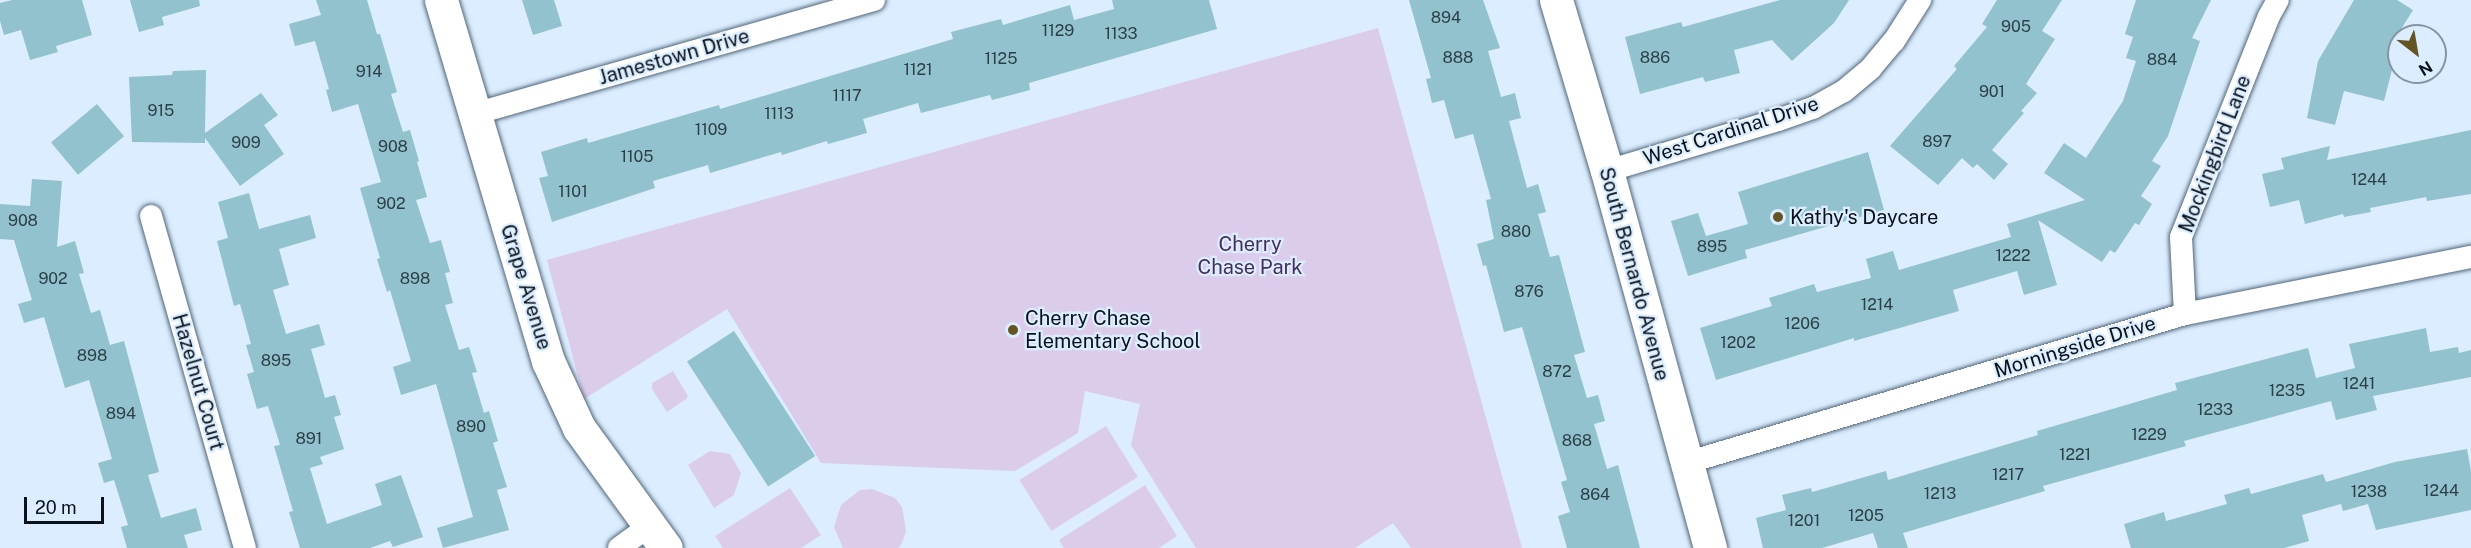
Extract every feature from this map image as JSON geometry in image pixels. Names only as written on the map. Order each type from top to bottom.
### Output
[{"type":"street","name":"Grape Avenue","points":[[441,0],[548,361],[579,428],[659,537]]},
{"type":"street","name":"Jamestown Drive","points":[[474,114],[874,0]]},
{"type":"street","name":"South Bernardo Avenue","points":[[1556,0],[1606,171],[1710,548]]},
{"type":"street","name":"West Cardinal Drive","points":[[1606,171],[1813,108],[1844,91],[1871,68],[1893,41],[1920,0]]},
{"type":"street","name":"Mockingbird Lane","points":[[2185,314],[2181,237],[2269,16],[2278,0]]},
{"type":"street","name":"Hazelnut Court","points":[[151,216],[245,548]]},
{"type":"street","name":"Morningside Drive","points":[[1686,463],[2185,314],[2471,257]]},
{"type":"street","points":[[619,548],[659,537]]},
{"type":"green space","name":"Cherry Chase Park","points":[[1378,28],[1522,548],[1411,548],[1393,523],[1355,548],[1196,548],[1131,445],[1140,404],[1085,391],[1078,433],[1015,471],[821,463],[727,309],[584,399],[547,260]]},
{"type":"green space","points":[[673,371],[688,396],[667,412],[652,389],[652,383]]},
{"type":"green space","points":[[1106,426],[1138,477],[1051,531],[1019,480]]},
{"type":"green space","points":[[710,451],[730,454],[741,473],[734,495],[714,508],[688,465]]},
{"type":"green space","points":[[1145,485],[1177,536],[1159,548],[1064,548],[1059,540]]},
{"type":"green space","points":[[790,488],[821,535],[801,548],[723,548],[715,536]]},
{"type":"green space","points":[[872,489],[895,498],[902,507],[906,531],[902,543],[898,548],[843,548],[834,527],[841,505],[860,490]]},
{"type":"building","points":[[12,0],[82,0],[92,35],[56,46],[58,52],[30,60],[21,30],[4,35],[0,21],[0,3]]},
{"type":"building","points":[[130,0],[199,0],[200,6],[162,17],[164,25],[139,32]]},
{"type":"building","points":[[316,0],[367,0],[377,34],[380,34],[397,92],[391,94],[403,132],[410,130],[427,197],[416,200],[430,243],[441,240],[450,272],[445,273],[453,303],[445,305],[459,350],[469,347],[477,372],[472,373],[484,413],[489,411],[498,441],[493,443],[507,487],[497,490],[509,530],[443,548],[437,528],[473,517],[436,384],[401,395],[393,367],[411,361],[390,290],[387,292],[377,259],[380,258],[360,188],[381,182],[358,104],[332,112],[326,90],[329,89],[315,41],[295,46],[289,24],[321,15]]},
{"type":"building","points":[[522,0],[554,0],[562,26],[533,35]]},
{"type":"building","points":[[1112,0],[1209,0],[1217,29],[1029,83],[1030,90],[992,100],[990,95],[921,113],[918,103],[863,119],[867,133],[828,144],[827,141],[782,155],[781,152],[710,173],[708,165],[653,181],[655,188],[552,222],[539,178],[548,176],[541,152],[587,138],[588,143],[719,105],[720,109],[953,39],[951,32],[1001,19],[1003,25],[1070,5],[1074,20],[1114,9]]},
{"type":"building","points":[[1409,0],[1483,0],[1500,48],[1488,51],[1501,97],[1515,93],[1521,118],[1509,121],[1527,188],[1538,184],[1546,212],[1538,214],[1550,257],[1559,255],[1585,352],[1574,355],[1587,398],[1598,395],[1605,421],[1594,424],[1607,469],[1618,465],[1640,548],[1567,548],[1558,516],[1570,512],[1561,482],[1567,480],[1522,327],[1504,332],[1486,265],[1483,266],[1477,244],[1494,239],[1486,200],[1491,199],[1473,134],[1455,139],[1444,100],[1432,103],[1426,79],[1431,78]]},
{"type":"building","points":[[1780,0],[1849,0],[1834,23],[1792,61],[1772,40],[1734,50],[1740,73],[1705,82],[1703,77],[1640,94],[1625,37],[1681,22],[1683,27]]},
{"type":"building","points":[[1997,0],[2062,0],[2042,31],[2055,39],[2026,84],[2037,93],[2021,111],[2024,113],[1992,150],[2008,164],[1994,180],[1977,164],[1973,168],[1962,158],[1938,185],[1890,146],[1957,69],[1954,66],[1987,27],[1982,24]]},
{"type":"building","points":[[2136,0],[2211,0],[2192,38],[2200,41],[2168,136],[2152,161],[2161,166],[2141,196],[2152,204],[2139,225],[2135,223],[2115,253],[2110,250],[2102,262],[2038,220],[2057,285],[2024,295],[2017,271],[1953,290],[1959,311],[1854,341],[1854,338],[1716,380],[1700,328],[1772,306],[1769,298],[1814,284],[1817,292],[1871,278],[1866,259],[1893,251],[1899,270],[2011,237],[2007,224],[2085,200],[2044,173],[2064,143],[2086,158],[2123,101],[2136,61],[2126,58],[2133,37],[2125,34]]},
{"type":"building","points":[[2354,0],[2397,0],[2413,10],[2404,24],[2387,24],[2388,84],[2384,101],[2344,91],[2335,125],[2307,118],[2318,61]]},
{"type":"building","points":[[206,70],[205,133],[261,93],[278,115],[264,125],[284,154],[240,186],[205,138],[205,143],[132,142],[129,77],[172,75],[173,71]]},
{"type":"building","points":[[97,104],[124,136],[78,175],[51,143]]},
{"type":"building","points":[[2471,130],[2471,194],[2427,201],[2426,197],[2370,208],[2371,212],[2344,217],[2343,214],[2305,224],[2299,200],[2270,207],[2262,174],[2284,169],[2281,158],[2330,146],[2327,160]]},
{"type":"building","points":[[1868,152],[1884,210],[1745,250],[1747,258],[1688,276],[1671,221],[1698,213],[1706,236],[1748,224],[1738,192]]},
{"type":"building","points":[[32,179],[62,181],[57,247],[75,241],[84,273],[79,274],[91,313],[100,310],[110,345],[124,341],[159,472],[148,475],[161,518],[196,508],[202,530],[184,535],[188,548],[127,548],[121,527],[128,525],[114,480],[104,483],[98,463],[112,459],[89,380],[65,388],[44,317],[24,323],[18,304],[32,300],[14,240],[0,239],[0,204],[30,206]]},
{"type":"building","points":[[249,193],[259,229],[310,215],[316,238],[279,249],[289,285],[273,290],[286,334],[319,324],[325,345],[311,349],[325,398],[335,395],[341,415],[334,417],[344,449],[320,457],[323,464],[310,468],[327,524],[382,505],[375,484],[401,475],[423,537],[393,547],[390,541],[370,548],[300,548],[289,512],[293,511],[274,446],[280,445],[268,406],[257,409],[247,374],[254,372],[246,345],[251,344],[240,304],[234,306],[217,241],[228,238],[218,202]]},
{"type":"building","points":[[2426,328],[2430,352],[2458,347],[2459,353],[2471,350],[2471,377],[2373,396],[2377,410],[2336,420],[2331,401],[2184,441],[2186,446],[2043,486],[2045,491],[1903,533],[1908,548],[1878,548],[1873,533],[1822,548],[1763,548],[1756,518],[1786,510],[1782,495],[1811,488],[1812,492],[1886,471],[1888,480],[2038,435],[2037,431],[2177,390],[2175,383],[2308,348],[2316,378],[2355,368],[2349,344]]},
{"type":"building","points":[[734,331],[815,456],[768,486],[687,361]]},
{"type":"building","points":[[2467,449],[2471,471],[2471,510],[2376,530],[2368,504],[2343,511],[2341,504],[2302,515],[2309,541],[2284,548],[2131,548],[2124,524],[2164,512],[2166,521],[2227,504],[2224,495],[2249,488],[2251,494],[2323,474],[2326,482],[2395,462]]},
{"type":"place","name":"Kathy's Daycare","points":[[1778,217]]},
{"type":"place","name":"Cherry Chase Elementary School","points":[[1013,330]]}]
